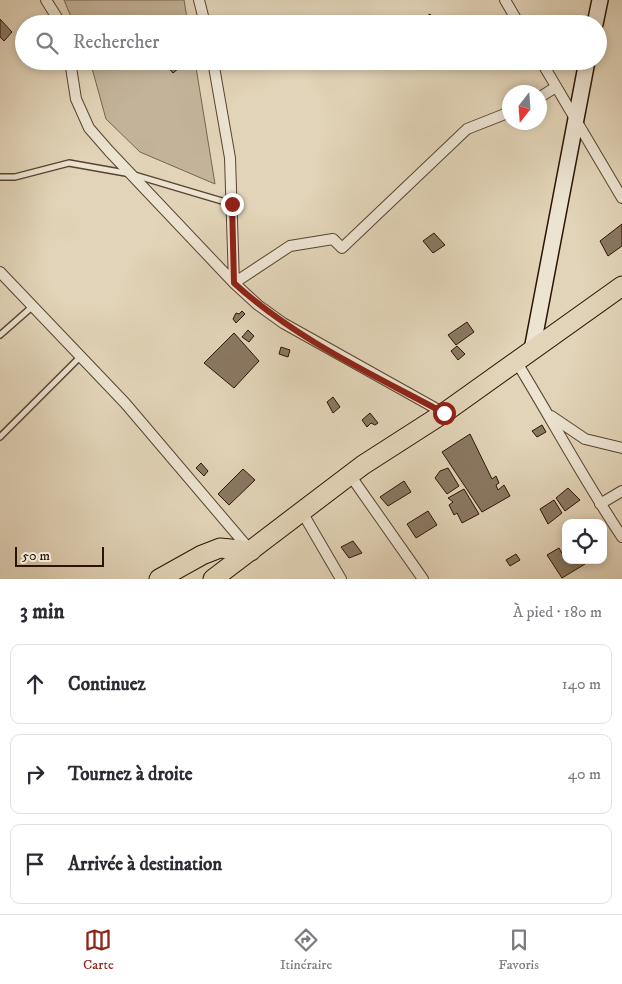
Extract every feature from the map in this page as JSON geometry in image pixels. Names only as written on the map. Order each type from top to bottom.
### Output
[{"type":"highway","points":[[213,579],[350,475],[444,413],[622,286]]},
{"type":"highway","points":[[159,579],[202,555],[220,548],[251,551]]},
{"type":"street","points":[[46,0],[55,15]]},
{"type":"street","points":[[199,0],[203,15]]},
{"type":"street","points":[[505,0],[513,15]]},
{"type":"street","points":[[597,15],[600,0]]},
{"type":"street","points":[[71,70],[76,100],[90,128],[234,283],[258,305],[283,323],[444,413]]},
{"type":"street","points":[[215,70],[230,158],[234,283]]},
{"type":"street","points":[[546,70],[622,198]]},
{"type":"street","points":[[532,350],[585,70]]},
{"type":"street","points":[[547,93],[556,87]]},
{"type":"street","points":[[234,283],[290,246],[333,239],[342,248],[467,129],[502,115]]},
{"type":"street","points":[[0,272],[125,403],[251,551]]},
{"type":"street","points":[[516,361],[549,414],[571,456],[622,537]]},
{"type":"street","points":[[549,414],[585,440],[622,448]]},
{"type":"street","points":[[350,475],[423,579]]},
{"type":"street","points":[[600,504],[622,492]]},
{"type":"street","points":[[302,512],[341,579]]},
{"type":"lane","points":[[0,177],[15,177],[69,163],[131,174],[232,204]]},
{"type":"lane","points":[[0,335],[33,306]]},
{"type":"lane","points":[[0,437],[80,356]]},
{"type":"shaded area","points":[[64,0],[184,0],[186,15],[70,15]]},
{"type":"shaded area","points":[[92,70],[196,70],[215,184],[140,152],[106,119]]},
{"type":"building","points":[[0,19],[12,32],[4,41],[0,37]]},
{"type":"building","points":[[622,224],[622,246],[608,256],[600,241]]},
{"type":"building","points":[[434,233],[445,245],[433,253],[423,241]]},
{"type":"building","points":[[242,311],[245,314],[236,323],[233,319],[236,313],[239,314]]},
{"type":"building","points":[[467,322],[474,332],[456,345],[448,335]]},
{"type":"building","points":[[248,330],[254,336],[249,342],[242,337]]},
{"type":"building","points":[[234,333],[259,361],[234,388],[204,363]]},
{"type":"building","points":[[457,346],[465,354],[458,360],[451,351]]},
{"type":"building","points":[[281,347],[290,350],[288,357],[279,354]]},
{"type":"building","points":[[333,397],[340,407],[333,413],[327,402]]},
{"type":"building","points":[[370,413],[378,423],[375,425],[371,423],[367,427],[362,420]]},
{"type":"building","points":[[542,425],[546,432],[537,437],[532,431]]},
{"type":"building","points":[[470,434],[492,479],[496,476],[499,483],[496,485],[498,490],[504,485],[510,496],[482,512],[442,452]]},
{"type":"building","points":[[201,463],[208,471],[204,476],[196,468]]},
{"type":"building","points":[[448,468],[459,486],[447,494],[435,478],[440,471]]},
{"type":"building","points":[[243,469],[255,480],[229,505],[218,494]]},
{"type":"building","points":[[404,481],[411,492],[388,506],[380,497]]},
{"type":"building","points":[[568,488],[580,500],[565,511],[556,498]]},
{"type":"building","points":[[464,489],[479,514],[462,523],[457,513],[454,515],[449,505],[453,502],[448,498]]},
{"type":"building","points":[[554,500],[562,513],[548,524],[540,509]]},
{"type":"building","points":[[428,511],[437,525],[416,538],[407,524]]},
{"type":"building","points":[[353,541],[362,553],[349,558],[341,547]]},
{"type":"building","points":[[559,548],[562,553],[562,564],[585,564],[562,578],[547,555]]},
{"type":"building","points":[[516,554],[520,560],[510,566],[506,560]]},
{"type":"route","points":[[232,204],[234,283],[258,305],[283,323],[328,350],[444,413]]}]
